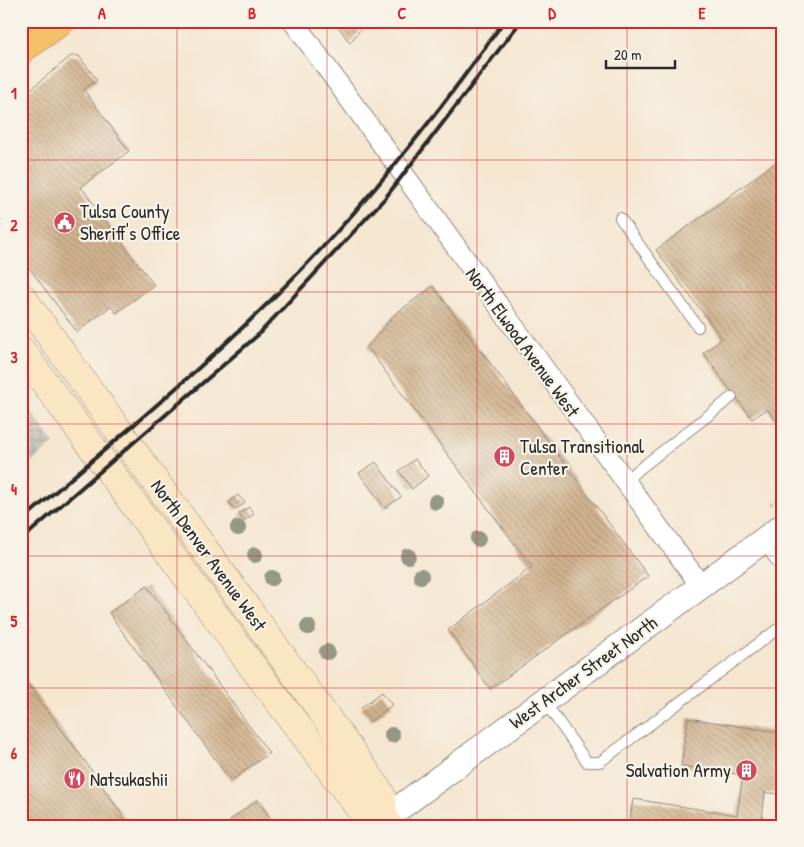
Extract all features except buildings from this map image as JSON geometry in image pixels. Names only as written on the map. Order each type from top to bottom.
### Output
[{"type":"main road","points":[[21,50],[61,21]]},
{"type":"main road","name":"North Denver Avenue West","points":[[21,296],[373,782],[381,794],[386,822]]},
{"type":"main road","name":"North Denver Avenue West","points":[[21,350],[255,670],[360,809],[386,822]]},
{"type":"street","name":"North Elwood Avenue West","points":[[293,21],[701,586]]},
{"type":"street","name":"West Archer Street North","points":[[386,822],[544,701],[783,526]]},
{"type":"lane","points":[[620,218],[698,327]]},
{"type":"lane","points":[[624,481],[732,397]]},
{"type":"lane","points":[[762,541],[783,570]]},
{"type":"lane","points":[[544,701],[588,762],[600,762],[783,625]]},
{"type":"shaded area","points":[[21,398],[54,443],[21,471]]},
{"type":"railway","points":[[21,521],[182,383],[297,274],[333,236],[400,158],[464,77],[504,21]]},
{"type":"railway","points":[[21,540],[258,335],[386,197],[521,21]]},
{"type":"place","name":"Tulsa County Sheriff's Office","points":[[64,222]]},
{"type":"place","name":"Tulsa Transitional Center","points":[[504,457]]},
{"type":"place","name":"Salvation Army","points":[[747,770]]},
{"type":"place","name":"Natsukashii","points":[[74,779]]}]
